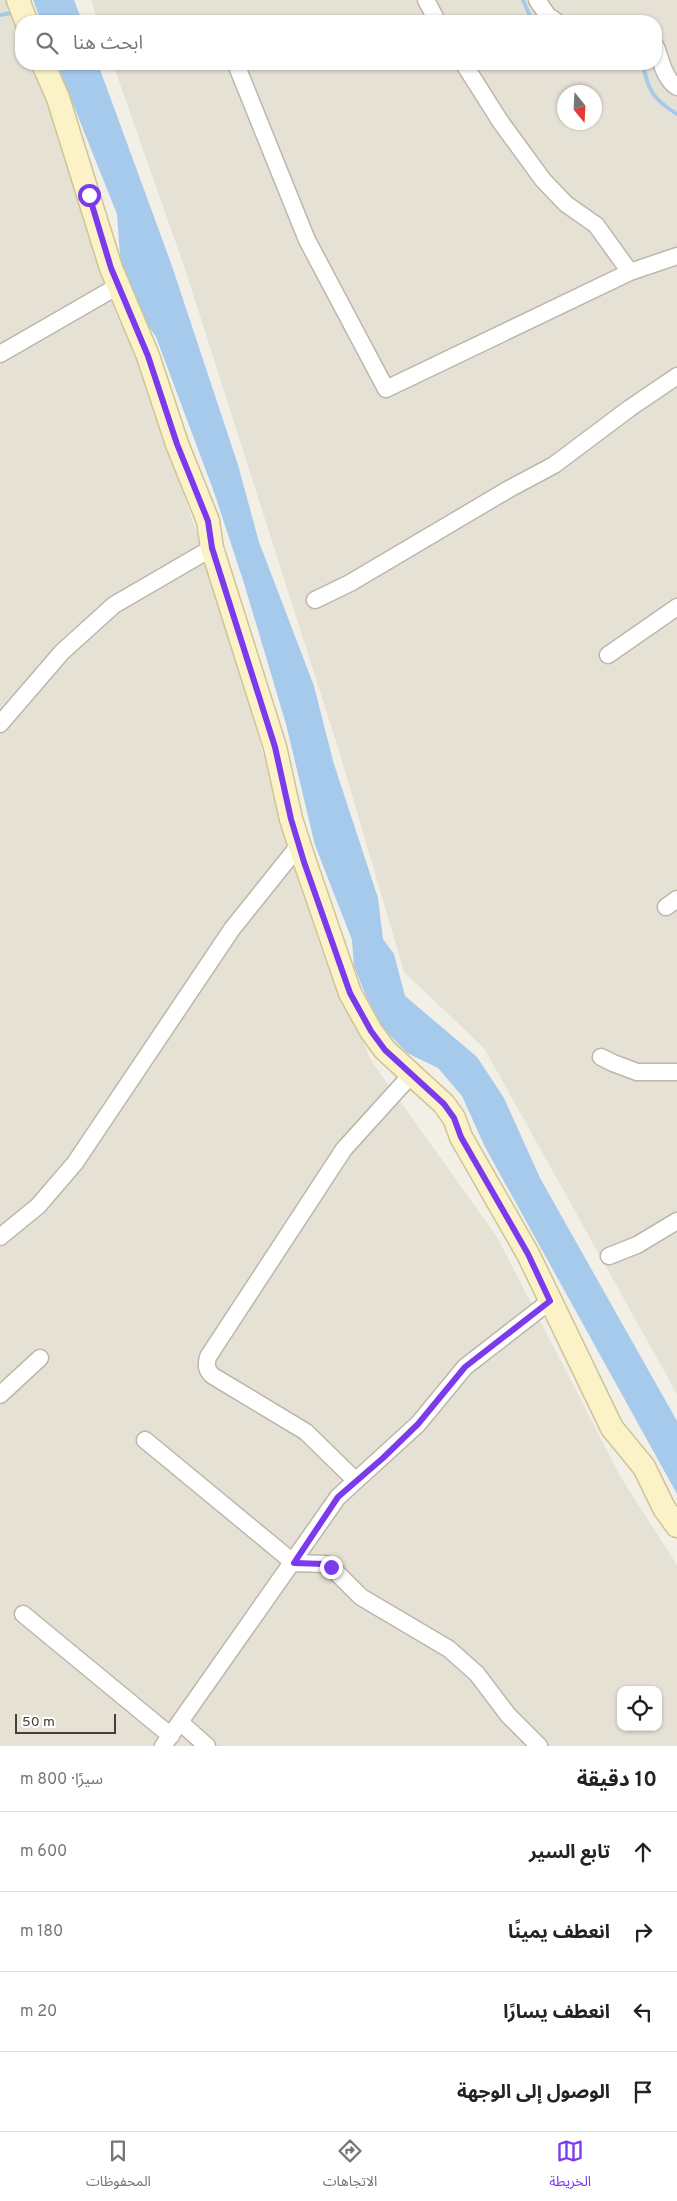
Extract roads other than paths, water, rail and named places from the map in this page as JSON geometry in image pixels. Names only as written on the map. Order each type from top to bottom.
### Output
[{"type":"street","points":[[18,0],[24,15]]},
{"type":"street","points":[[426,0],[434,15]]},
{"type":"street","points":[[537,0],[547,15]]},
{"type":"street","points":[[662,64],[672,84],[677,87]]},
{"type":"street","points":[[46,70],[58,98],[118,286],[148,356],[177,444],[208,521],[212,548],[275,747],[291,819],[350,993],[371,1031],[385,1050],[410,1075],[431,1091],[454,1118],[461,1137],[524,1247],[612,1428],[644,1467],[664,1508],[677,1526]]},
{"type":"street","points":[[238,70],[307,240],[386,389],[630,272],[677,256]]},
{"type":"street","points":[[468,70],[500,121],[543,180],[566,204],[596,225],[630,272]]},
{"type":"street","points":[[0,354],[118,286]]},
{"type":"street","points":[[315,600],[350,583],[509,488],[554,465],[630,408],[677,376]]},
{"type":"street","points":[[0,724],[62,652],[114,605],[212,548]]},
{"type":"street","points":[[608,655],[677,607]]},
{"type":"street","points":[[0,1237],[38,1206],[75,1162],[232,929],[300,844]]},
{"type":"street","points":[[601,1057],[637,1072],[677,1072]]},
{"type":"street","points":[[355,1480],[306,1432],[213,1376],[206,1364],[208,1357],[344,1149],[410,1075]]},
{"type":"street","points":[[609,1256],[637,1245],[677,1221]]},
{"type":"street","points":[[23,1614],[167,1741],[294,1563],[338,1497],[355,1480],[383,1458],[418,1424],[465,1367],[550,1301]]},
{"type":"street","points":[[0,1395],[40,1358]]},
{"type":"street","points":[[145,1440],[294,1563],[325,1564],[331,1567],[361,1597],[449,1649],[477,1674],[508,1716],[538,1746]]},
{"type":"street","points":[[180,1722],[207,1746]]},
{"type":"water","points":[[33,0],[74,0],[80,15],[39,15]]},
{"type":"water","points":[[59,70],[100,70],[172,266],[238,465],[259,542],[314,686],[333,761],[378,898],[383,939],[394,954],[405,996],[477,1057],[504,1098],[540,1178],[677,1421],[677,1494],[485,1147],[462,1096],[438,1068],[407,1053],[383,1028],[366,996],[354,966],[352,940],[315,845],[286,724],[243,580],[214,492],[156,337],[129,299],[120,255],[117,214]]},
{"type":"waterway","points":[[523,0],[529,15]]},
{"type":"waterway","points":[[0,15],[11,13]]},
{"type":"waterway","points":[[644,70],[653,94],[662,104],[677,114]]}]
